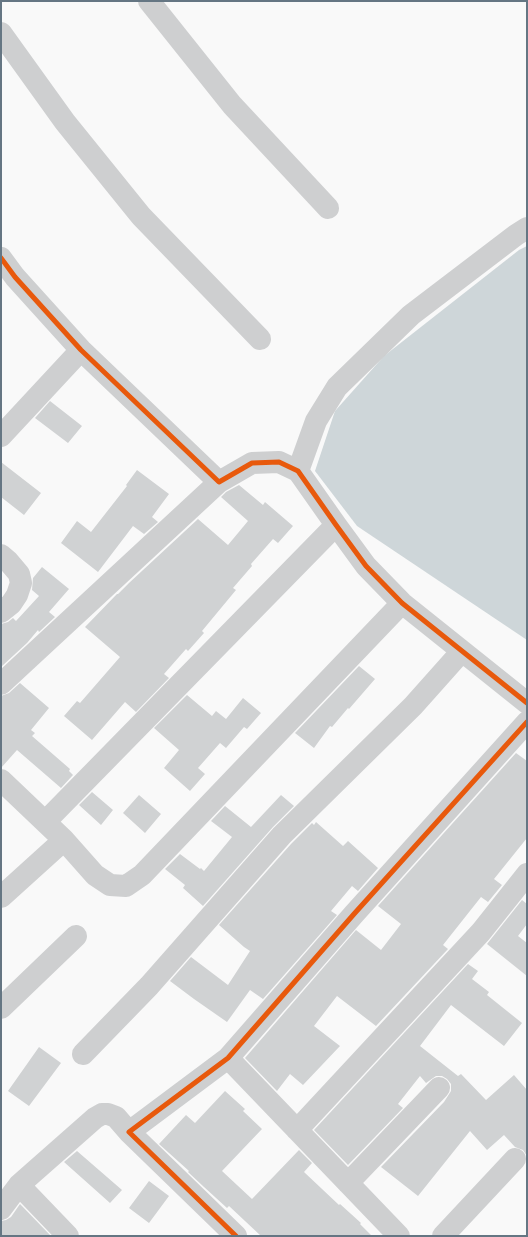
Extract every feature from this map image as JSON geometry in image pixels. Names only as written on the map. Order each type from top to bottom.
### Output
[{"type":"street","points":[[149,1],[232,105],[328,208]]},
{"type":"street","points":[[1,33],[65,122],[141,216],[260,339]]},
{"type":"street","points":[[298,471],[316,421],[337,387],[411,315],[527,228]]},
{"type":"street","points":[[1,258],[15,277],[81,350],[219,482]]},
{"type":"street","points":[[1,436],[81,350]]},
{"type":"street","points":[[1,684],[219,482],[252,463],[279,462],[298,471],[366,566],[402,603],[527,703]]},
{"type":"street","points":[[45,822],[336,525]]},
{"type":"street","points":[[1,555],[19,574],[21,583],[17,595],[1,612]]},
{"type":"street","points":[[1,780],[64,840],[95,875],[110,885],[126,886],[142,875],[402,603]]},
{"type":"street","points":[[83,1054],[149,986],[282,835],[413,706],[462,651]]},
{"type":"street","points":[[128,1132],[228,1058],[359,908],[527,722]]},
{"type":"street","points":[[1,897],[64,840]]},
{"type":"street","points":[[298,1130],[481,932],[527,874]]},
{"type":"street","points":[[1,1008],[76,936]]},
{"type":"street","points":[[228,1058],[399,1236]]},
{"type":"street","points":[[348,1183],[439,1088]]},
{"type":"street","points":[[1,1208],[19,1185],[96,1118],[102,1114],[108,1114],[116,1117],[128,1132],[236,1236]]},
{"type":"street","points":[[443,1236],[515,1159]]},
{"type":"street","points":[[19,1185],[68,1236]]},
{"type":"shaded area","points":[[527,246],[527,640],[357,526],[315,471],[335,411],[384,356],[519,250]]},
{"type":"building","points":[[50,401],[82,426],[68,443],[35,418]]},
{"type":"building","points":[[1,462],[41,493],[24,515],[1,497]]},
{"type":"building","points":[[137,470],[169,494],[152,517],[158,522],[144,534],[133,526],[98,572],[61,543],[77,521],[91,532],[127,486],[126,485]]},
{"type":"building","points":[[239,485],[263,505],[265,502],[293,526],[278,543],[273,539],[251,564],[252,566],[233,588],[236,590],[202,631],[204,633],[188,651],[186,649],[164,674],[169,678],[136,712],[125,702],[92,740],[64,716],[77,701],[80,703],[120,657],[85,627],[117,594],[198,519],[228,545],[248,521],[221,497],[226,492]]},
{"type":"building","points":[[42,567],[69,589],[49,612],[55,617],[39,632],[38,630],[27,643],[1,667],[1,624],[8,622],[13,618],[16,621],[39,596],[32,590],[33,578]]},
{"type":"building","points":[[359,666],[375,679],[332,727],[330,726],[314,748],[295,733]]},
{"type":"building","points":[[20,683],[49,708],[31,730],[35,733],[32,736],[70,769],[69,771],[73,775],[61,788],[17,750],[1,768],[1,696],[9,693]]},
{"type":"building","points":[[187,695],[212,716],[216,711],[226,719],[243,698],[261,713],[247,729],[244,727],[226,748],[220,743],[198,768],[205,774],[190,791],[164,768],[179,750],[154,728]]},
{"type":"building","points":[[516,753],[527,761],[527,838],[494,879],[502,885],[488,902],[481,897],[443,945],[448,949],[376,1026],[337,996],[314,1026],[340,1046],[303,1085],[290,1074],[277,1091],[245,1058],[356,930],[381,950],[401,924],[378,906]]},
{"type":"building","points":[[92,792],[113,810],[101,825],[79,805]]},
{"type":"building","points":[[139,795],[161,814],[145,833],[123,813]]},
{"type":"building","points":[[281,795],[294,806],[273,827],[203,906],[183,888],[185,885],[165,869],[180,854],[204,871],[232,837],[211,821],[225,806],[251,827]]},
{"type":"building","points":[[316,822],[343,846],[348,841],[378,868],[358,891],[352,886],[331,911],[337,915],[263,999],[250,990],[227,1022],[170,981],[191,957],[228,985],[250,951],[219,925],[291,844],[312,823],[314,825]]},
{"type":"building","points":[[522,900],[527,904],[527,924],[518,936],[527,943],[527,976],[487,944]]},
{"type":"building","points":[[468,964],[478,971],[472,979],[489,992],[487,995],[522,1023],[504,1046],[451,1005],[420,1046],[458,1076],[461,1074],[486,1100],[514,1075],[527,1090],[527,1156],[523,1150],[515,1147],[504,1135],[487,1150],[470,1131],[418,1196],[381,1167],[444,1102],[451,1091],[451,1084],[447,1079],[442,1076],[436,1076],[426,1083],[420,1076],[398,1104],[403,1108],[348,1165],[314,1130]]},
{"type":"building","points":[[39,1047],[61,1063],[29,1106],[8,1091]]},
{"type":"building","points":[[225,1091],[245,1109],[243,1111],[262,1129],[222,1171],[252,1199],[299,1150],[312,1163],[304,1172],[339,1205],[340,1204],[361,1223],[360,1224],[372,1236],[261,1236],[229,1206],[227,1208],[159,1144],[186,1115],[195,1123]]},
{"type":"building","points":[[77,1151],[122,1190],[110,1203],[64,1162]]},
{"type":"building","points":[[149,1181],[169,1196],[149,1223],[129,1208]]},
{"type":"building","points":[[20,1204],[51,1236],[1,1236],[1,1221],[11,1217]]},
{"type":"cycle path","points":[[1,258],[15,277],[81,350],[219,482],[252,463],[279,462],[298,471],[366,566],[402,603],[527,703]]},
{"type":"cycle path","points":[[236,1236],[129,1132],[228,1058],[354,914],[527,722]]}]
